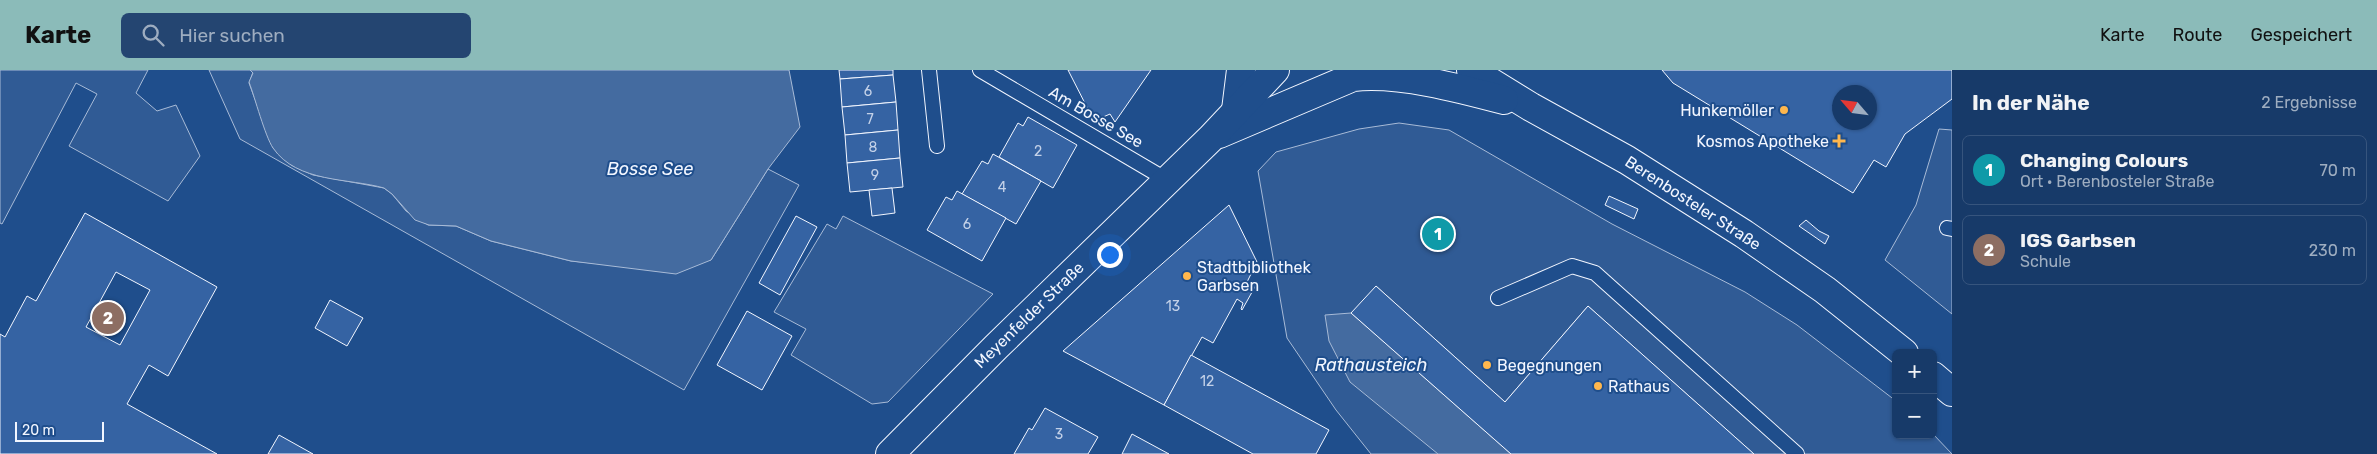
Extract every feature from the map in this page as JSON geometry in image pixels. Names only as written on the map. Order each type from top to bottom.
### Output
[{"type":"street","points":[[1236,110],[1242,70]]},
{"type":"street","name":"Meyenfelder Straße","points":[[890,454],[1001,342],[1211,138],[1275,70]]},
{"type":"street","name":"Berenbosteler Straße","points":[[1471,70],[1531,107],[1627,160],[1744,234],[1825,290],[1899,349]]},
{"type":"street","points":[[1510,70],[1531,107]]},
{"type":"street","points":[[1211,138],[1353,77],[1370,75],[1448,86],[1531,107]]},
{"type":"street","points":[[1937,379],[1952,392]]},
{"type":"lane","points":[[929,70],[937,146]]},
{"type":"lane","name":"Am Bosse See","points":[[980,70],[1167,180]]},
{"type":"lane","points":[[1498,298],[1572,266],[1596,273],[1797,454]]},
{"type":"shaded area","points":[[0,70],[148,70],[136,93],[157,111],[176,105],[200,156],[168,201],[69,146],[97,94],[76,83],[2,224],[0,223]]},
{"type":"shaded area","points":[[209,70],[250,70],[253,72],[249,83],[273,148],[291,165],[313,175],[384,188],[392,194],[406,211],[428,225],[456,226],[491,241],[571,261],[622,266],[711,260],[768,169],[799,185],[684,390],[240,139]]},
{"type":"shaded area","points":[[1399,123],[1449,130],[1612,224],[1745,292],[1797,325],[1892,398],[1892,439],[1937,438],[1952,454],[1754,454],[1588,306],[1505,402],[1376,286],[1511,454],[1371,454],[1336,410],[1287,338],[1258,171],[1276,152],[1359,129]]},
{"type":"shaded area","points":[[1939,129],[1952,130],[1952,314],[1885,260],[1916,205]]},
{"type":"shaded area","points":[[843,216],[993,294],[888,402],[872,404],[791,355],[806,329],[774,312],[827,224],[836,229]]},
{"type":"water","name":"Bosse See","points":[[250,70],[789,70],[800,127],[768,169],[711,260],[676,274],[571,261],[491,241],[456,226],[429,225],[415,220],[392,194],[384,188],[324,177],[296,168],[283,159],[270,142],[249,82],[253,73]]},
{"type":"water","name":"Rathausteich","points":[[1351,313],[1511,454],[1438,454],[1350,382],[1329,341],[1325,315]]},
{"type":"building","points":[[839,70],[893,70],[893,75],[840,79]]},
{"type":"building","points":[[1068,70],[1151,70],[1115,122],[1110,114],[1094,121]]},
{"type":"building","points":[[1662,70],[1952,70],[1952,99],[1905,134],[1886,167],[1874,160],[1853,193],[1673,83]]},
{"type":"building","points":[[893,75],[896,102],[842,107],[840,79]]},
{"type":"building","points":[[896,102],[898,130],[845,135],[842,107]]},
{"type":"building","points":[[1028,117],[1077,145],[1053,188],[999,157],[1018,123],[1023,126]]},
{"type":"building","points":[[898,130],[900,158],[847,163],[845,135]]},
{"type":"building","points":[[993,154],[1041,181],[1016,224],[962,194],[982,161],[988,164]]},
{"type":"building","points":[[900,158],[903,187],[850,192],[847,163]]},
{"type":"building","points":[[892,188],[895,213],[872,216],[869,190]]},
{"type":"building","points":[[957,191],[1006,218],[982,261],[927,230],[946,197],[952,200]]},
{"type":"building","points":[[1609,196],[1638,209],[1634,219],[1605,205]]},
{"type":"building","points":[[1229,205],[1257,262],[1245,286],[1251,289],[1254,284],[1256,285],[1242,310],[1243,303],[1237,299],[1213,343],[1202,337],[1164,405],[1063,351]]},
{"type":"building","points":[[85,213],[217,287],[168,376],[149,365],[127,404],[217,454],[0,454],[0,334],[5,337],[27,296],[36,301]],"holes":[[[116,272],[150,290],[120,345],[86,327]]]},
{"type":"building","points":[[796,216],[817,227],[780,295],[759,283]]},
{"type":"building","points":[[1806,220],[1819,231],[1829,236],[1825,244],[1799,226]]},
{"type":"building","name":"Rathaus","points":[[1376,286],[1505,402],[1588,306],[1754,454],[1511,454],[1351,313]]},
{"type":"building","points":[[330,300],[363,318],[347,346],[315,328]]},
{"type":"building","points":[[747,311],[792,336],[762,390],[717,365]]},
{"type":"building","points":[[1191,355],[1329,430],[1316,454],[1253,454],[1164,405]]},
{"type":"building","points":[[1045,408],[1098,437],[1088,454],[1014,454],[1029,428],[1032,430]]},
{"type":"building","points":[[1132,434],[1169,454],[1122,454]]},
{"type":"building","points":[[279,435],[313,454],[268,454]]},
{"type":"place","name":"Hunkemöller","points":[[1784,110]]},
{"type":"place","name":"Kosmos Apotheke","points":[[1839,141]]},
{"type":"place","name":"Changing Colours","points":[[1438,234]]},
{"type":"place","name":"Stadtbibliothek Garbsen","points":[[1187,276]]},
{"type":"place","name":"IGS Garbsen","points":[[108,318]]},
{"type":"place","name":"Begegnungen","points":[[1487,365]]},
{"type":"place","name":"Rathaus","points":[[1598,386]]}]
